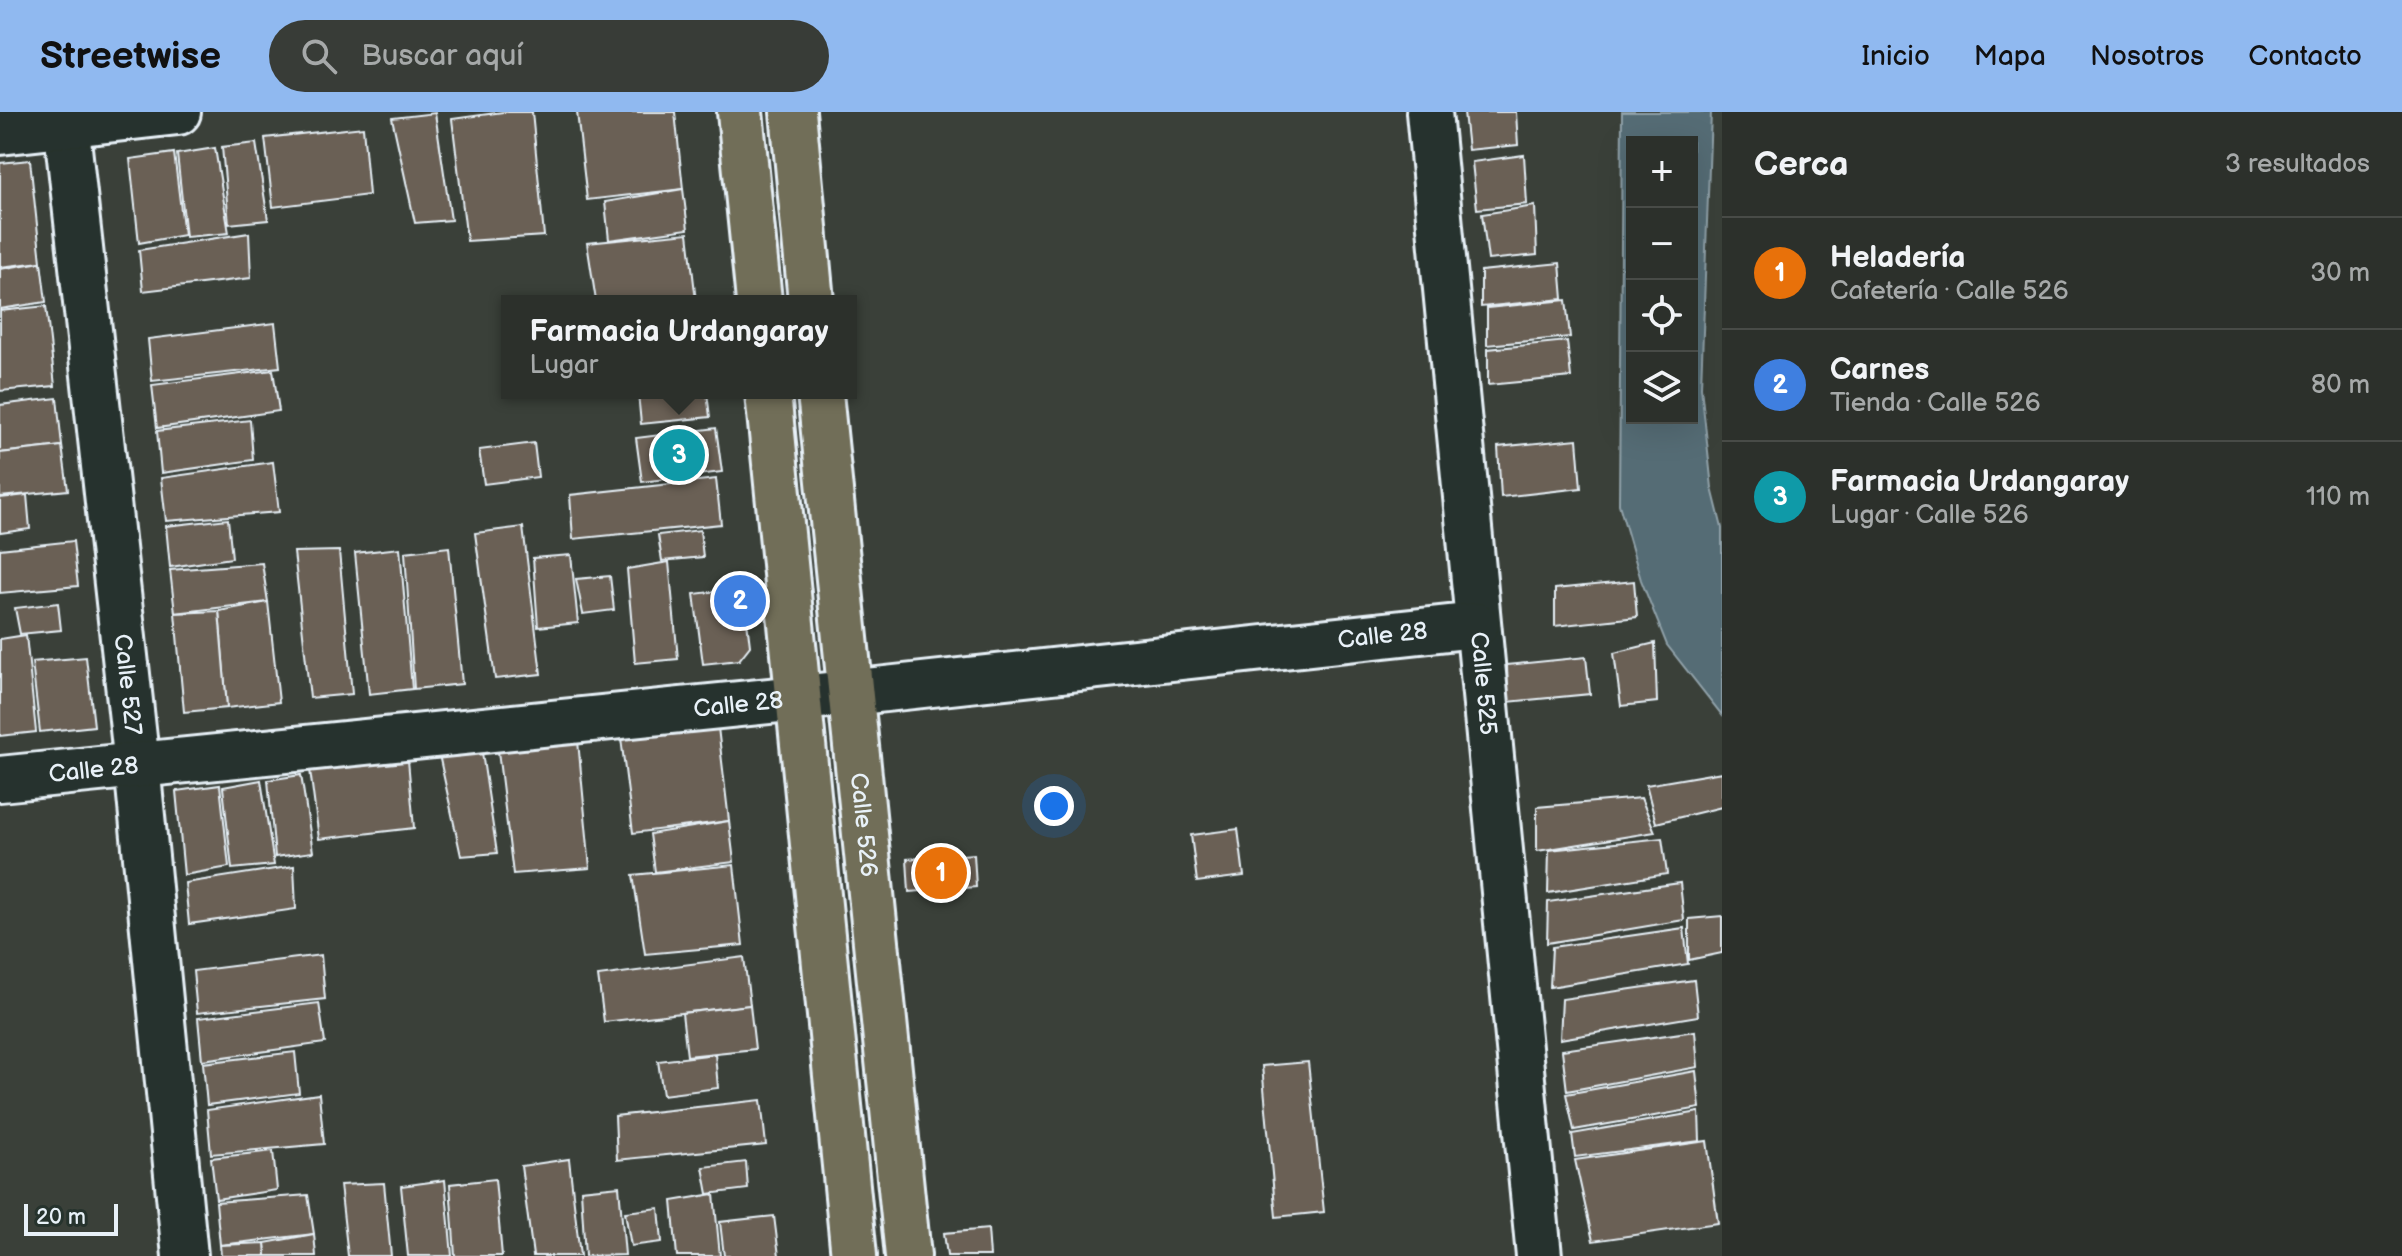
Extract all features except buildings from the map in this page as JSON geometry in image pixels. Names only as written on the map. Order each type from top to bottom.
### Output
[{"type":"main road","points":[[740,112],[758,295]]},
{"type":"main road","points":[[793,112],[810,295]]},
{"type":"main road","points":[[769,399],[854,1256]]},
{"type":"main road","name":"Calle 526","points":[[821,399],[908,1256]]},
{"type":"street","points":[[0,132],[66,118],[178,112]]},
{"type":"street","name":"Calle 525","points":[[1429,112],[1539,1256]]},
{"type":"street","name":"Calle 527","points":[[66,118],[137,765],[185,1256]]},
{"type":"street","name":"Calle 28","points":[[0,779],[849,693],[1476,625]]},
{"type":"water","points":[[1622,112],[1711,112],[1701,387],[1712,488],[1722,528],[1722,715],[1667,645],[1641,580],[1619,504]]},
{"type":"place","name":"Farmacia Urdangaray","points":[[679,455]]},
{"type":"place","name":"Carnes","points":[[740,601]]},
{"type":"place","name":"Heladería","points":[[941,873]]}]
